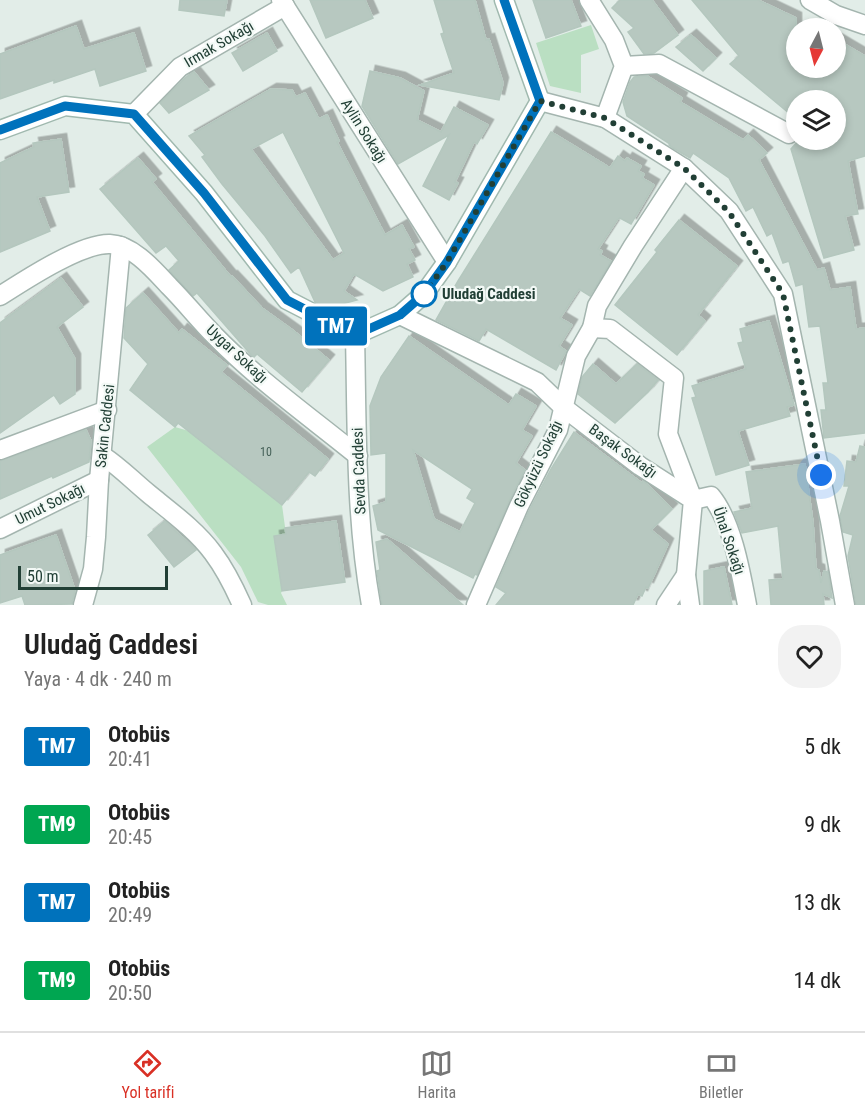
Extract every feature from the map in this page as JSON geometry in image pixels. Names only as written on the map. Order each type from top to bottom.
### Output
[{"type":"street","points":[[0,130],[65,106],[134,114],[204,193],[287,300],[355,335],[400,315],[424,294],[447,262],[540,101],[504,0]]},
{"type":"street","points":[[589,0],[615,40],[624,66],[605,118]]},
{"type":"street","points":[[810,0],[836,15],[865,25]]},
{"type":"street","name":"Irmak Sokağı","points":[[134,114],[180,67],[283,3]]},
{"type":"street","name":"Aylin Sokağı","points":[[283,3],[447,262]]},
{"type":"street","points":[[624,66],[659,64],[786,132]]},
{"type":"street","points":[[540,101],[605,118],[684,168],[729,212],[783,294],[830,520],[845,605]]},
{"type":"street","name":"Gökyüzü Sokağı","points":[[476,605],[519,506],[558,430],[576,356],[592,328],[597,306],[684,168]]},
{"type":"street","points":[[0,296],[68,257],[97,246],[110,244],[121,246]]},
{"type":"street","name":"Sakin Caddesi","points":[[84,605],[93,569],[121,246]]},
{"type":"street","name":"Uygar Sokağı","points":[[121,246],[161,278],[214,335],[236,355],[358,456]]},
{"type":"street","name":"Başak Sokağı","points":[[400,315],[537,382],[563,406],[640,466],[693,500]]},
{"type":"street","points":[[592,328],[610,329],[675,378],[668,434],[693,500],[686,575],[690,605]]},
{"type":"street","name":"Sevda Caddesi","points":[[355,335],[363,562],[371,605]]},
{"type":"street","points":[[0,450],[106,410]]},
{"type":"street","points":[[103,456],[124,470],[143,490],[196,534],[213,552],[225,570],[242,605]]},
{"type":"street","name":"Umut Sokağı","points":[[0,529],[99,480]]},
{"type":"street","name":"Ünal Sokağı","points":[[693,500],[711,496],[720,507],[740,572],[747,605]]},
{"type":"street","points":[[666,605],[686,575]]},
{"type":"green space","points":[[591,25],[599,49],[581,55],[581,93],[550,86],[536,43]]},
{"type":"green space","points":[[175,427],[189,431],[282,505],[286,534],[274,536],[281,593],[287,605],[268,605],[258,602],[241,567],[147,447]]},
{"type":"building","points":[[180,0],[227,0],[224,16],[179,10]]},
{"type":"building","points":[[310,0],[365,0],[373,18],[326,38]]},
{"type":"building","points":[[434,0],[475,0],[486,40],[489,39],[503,83],[499,100],[420,85],[454,73],[441,34],[444,33]]},
{"type":"building","points":[[533,0],[571,0],[581,26],[546,38]]},
{"type":"building","points":[[620,0],[652,0],[678,35],[654,53],[644,54],[628,32],[634,28],[612,8]]},
{"type":"building","points":[[692,0],[758,0],[796,18],[786,18],[786,78],[846,78],[846,45],[865,56],[865,156],[848,161],[858,214],[845,216],[854,250],[824,258],[791,150],[846,150],[846,90],[786,90],[786,111],[730,64],[739,56]]},
{"type":"building","points":[[76,26],[84,49],[134,33],[146,71],[100,86],[95,69],[54,83],[54,80],[0,99],[0,54]]},
{"type":"building","points":[[267,33],[277,51],[243,71],[232,53]]},
{"type":"building","points":[[691,35],[716,58],[703,71],[676,47]]},
{"type":"building","points":[[370,71],[400,78],[424,91],[417,120],[441,132],[454,107],[488,125],[477,144],[474,142],[449,200],[423,186],[449,135],[398,164],[362,106]]},
{"type":"building","points":[[194,72],[209,90],[169,113],[160,103]]},
{"type":"building","points":[[647,76],[682,98],[680,102],[743,140],[748,135],[767,153],[759,160],[817,270],[824,268],[830,290],[850,287],[856,329],[865,328],[865,433],[824,438],[821,410],[826,410],[823,383],[828,383],[820,326],[809,327],[803,284],[796,286],[789,261],[783,263],[772,233],[767,236],[753,207],[746,211],[729,178],[693,153],[690,158],[673,148],[627,116],[623,102],[630,82],[634,77]]},
{"type":"building","points":[[271,89],[292,90],[296,97],[305,93],[319,119],[327,115],[339,141],[337,142],[385,235],[402,225],[414,247],[409,249],[415,260],[407,264],[413,277],[383,291],[354,274],[344,291],[357,300],[327,308],[315,302],[299,267],[291,273],[265,236],[222,184],[202,157],[205,155],[189,136]],"holes":[[[283,132],[344,253],[333,260],[251,149]]]},
{"type":"building","points":[[551,132],[610,168],[618,156],[625,161],[627,158],[641,166],[638,171],[644,174],[642,178],[654,185],[631,224],[620,218],[617,220],[598,249],[602,251],[600,255],[611,261],[590,296],[579,289],[560,318],[572,325],[559,346],[566,351],[556,370],[486,329],[479,341],[436,320]]},
{"type":"building","points":[[61,139],[69,192],[37,197],[50,231],[0,252],[0,163],[34,147],[33,143]]},
{"type":"building","points":[[138,158],[156,179],[152,182],[231,277],[262,308],[329,360],[302,392],[257,354],[252,356],[197,293],[193,296],[169,270],[179,261],[166,246],[156,253],[100,189]]},
{"type":"building","points":[[679,220],[737,266],[698,315],[705,321],[677,355],[615,305]]},
{"type":"building","points":[[61,278],[83,307],[57,327],[75,359],[75,394],[60,404],[54,395],[0,433],[0,323]]},
{"type":"building","points":[[143,293],[179,333],[182,329],[227,365],[221,372],[328,459],[315,476],[309,472],[282,505],[178,423],[175,427],[130,390],[148,364],[124,338],[126,308]]},
{"type":"building","points":[[769,321],[794,405],[787,407],[790,416],[738,431],[749,465],[716,475],[692,398],[696,397],[692,386],[746,369],[738,343],[743,342],[740,329]]},
{"type":"building","points":[[409,336],[509,405],[516,394],[536,406],[522,430],[532,436],[516,463],[525,470],[477,575],[475,574],[473,578],[378,530],[373,506],[386,502],[386,453],[371,455],[370,406],[381,377]],"holes":[[[413,450],[472,489],[467,498],[475,503],[460,532],[434,519]]]},
{"type":"building","points":[[593,364],[616,384],[637,364],[658,380],[615,423],[578,394],[582,377]]},
{"type":"building","points":[[86,430],[91,441],[89,462],[0,499],[0,461]]},
{"type":"building","points":[[574,432],[642,483],[643,481],[647,484],[672,509],[651,530],[668,544],[655,573],[648,588],[646,587],[642,596],[638,594],[633,605],[496,605],[506,593],[496,587],[529,511]]},
{"type":"building","points":[[860,446],[865,447],[865,605],[856,605],[848,556],[853,535],[843,532],[840,516],[849,486],[844,486],[847,461],[856,462]]},
{"type":"building","points":[[805,464],[813,523],[816,569],[819,570],[821,583],[824,571],[828,572],[832,598],[823,594],[824,605],[771,605],[769,580],[783,579],[778,526],[742,533],[734,512],[752,508],[746,472]]},
{"type":"building","points":[[165,521],[196,550],[174,567],[148,535]]},
{"type":"building","points":[[336,521],[345,582],[282,591],[274,536],[286,534],[285,528]]},
{"type":"building","points":[[56,535],[75,590],[72,604],[25,605],[22,596],[0,603],[0,555]]},
{"type":"building","points":[[387,539],[463,605],[382,605],[376,542]]},
{"type":"building","points":[[724,567],[732,605],[704,605],[704,571]]},
{"type":"bus line","name":"TM7","points":[[0,130],[65,106],[134,114],[204,193],[287,300],[355,335],[400,315],[424,294],[447,262],[540,101],[504,0]]},
{"type":"place","name":"Uludağ Caddesi","points":[[424,294]]},
{"type":"route","points":[[424,294],[447,262],[540,101],[605,118],[684,168],[699,182],[729,212],[783,294],[821,475]]}]
